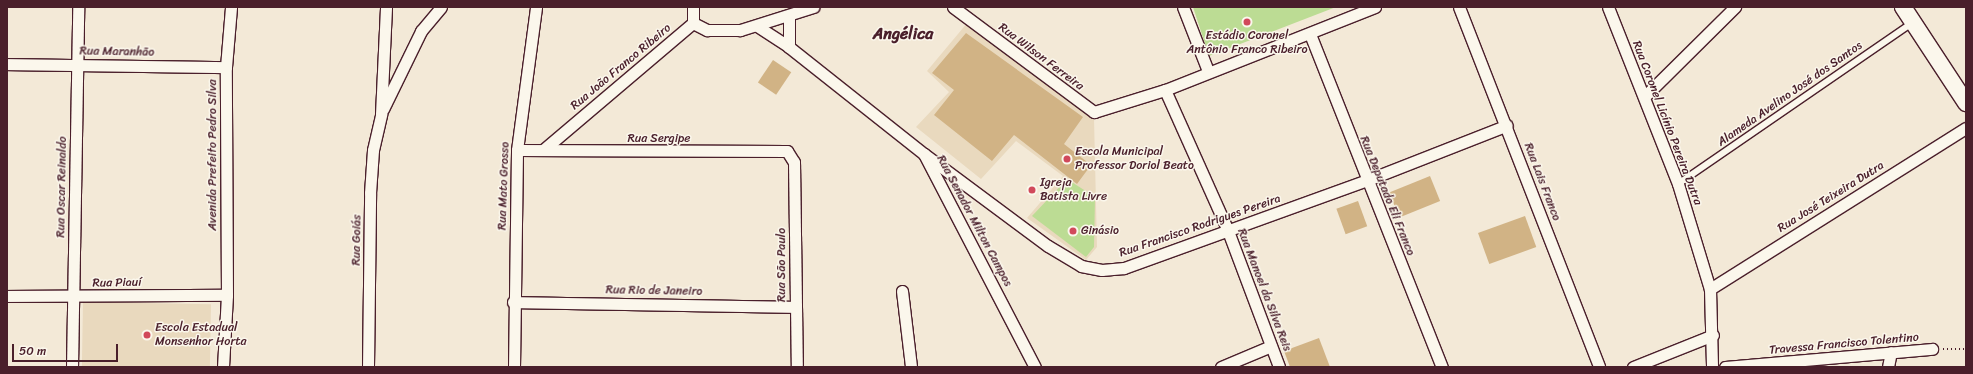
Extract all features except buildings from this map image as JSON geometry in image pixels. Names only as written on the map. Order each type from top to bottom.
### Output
[{"type":"street","name":"Rua Oscar Reinaldo","points":[[72,367],[78,7]]},
{"type":"street","points":[[380,114],[386,7]]},
{"type":"street","points":[[380,114],[421,31],[441,7]]},
{"type":"street","name":"Rua Mato Grosso","points":[[514,367],[513,302],[517,150],[536,7]]},
{"type":"street","points":[[693,7],[694,22],[707,30],[726,32],[757,26],[813,7]]},
{"type":"street","name":"Rua Wilson Ferreira","points":[[953,7],[1094,112],[1165,90]]},
{"type":"street","points":[[1183,7],[1208,71]]},
{"type":"street","points":[[1165,90],[1208,71],[1310,34],[1375,7]]},
{"type":"street","name":"Rua Lais Franco","points":[[1459,7],[1507,125],[1599,367]]},
{"type":"street","name":"Rua Coronel Licínio Pereira Dutra","points":[[1608,7],[1645,96],[1678,184],[1710,289],[1713,334],[1712,367]]},
{"type":"street","points":[[1645,96],[1735,7]]},
{"type":"street","points":[[1903,7],[1966,103]]},
{"type":"street","name":"Avenida Prefeito Pedro Silva","points":[[223,367],[227,294],[226,66],[233,10]]},
{"type":"street","points":[[790,16],[790,47]]},
{"type":"street","name":"Rua João Franco Ribeiro","points":[[543,150],[694,22]]},
{"type":"street","name":"Rua Senador Milton Campos","points":[[757,26],[790,47],[924,154],[1035,367]]},
{"type":"street","name":"Rua Deputado Eli Franco","points":[[1310,34],[1442,367]]},
{"type":"street","name":"Rua Maranhão","points":[[7,64],[226,66]]},
{"type":"street","name":"Rua Manoel da Silva Reis","points":[[1165,90],[1228,231],[1279,367]]},
{"type":"street","name":"Rua Goiás","points":[[368,367],[370,194],[374,150],[380,114]]},
{"type":"street","name":"Rua Francisco Rodrigues Pereira","points":[[924,154],[1048,246],[1081,266],[1102,270],[1124,268],[1228,231],[1367,180],[1507,125]]},
{"type":"street","name":"Rua José Teixeira Dutra","points":[[1710,289],[1966,128]]},
{"type":"street","name":"Rua Sergipe","points":[[517,150],[655,152],[780,150],[788,151],[794,162]]},
{"type":"street","name":"Rua São Paulo","points":[[794,162],[797,367]]},
{"type":"street","points":[[902,291],[911,367]]},
{"type":"street","name":"Rua Piauí","points":[[7,296],[73,297],[227,294]]},
{"type":"street","name":"Rua Rio de Janeiro","points":[[513,302],[795,307]]},
{"type":"street","points":[[1633,367],[1713,334]]},
{"type":"street","points":[[1221,367],[1271,346]]},
{"type":"street","name":"Travessa Francisco Tolentino","points":[[1725,367],[1932,349]]},
{"type":"street","points":[[1888,367],[1891,352]]},
{"type":"lane","name":"Alameda Avelino José dos Santos","points":[[1678,184],[1914,22]]},
{"type":"path","name":"Travessa Francisco Tolentino","points":[[1932,349],[1966,349]]},
{"type":"shaded area","name":"Escola Municipal Professor Doriol Beato","points":[[968,22],[1094,118],[1097,247],[1086,260],[1027,218],[1063,176],[1016,141],[981,179],[916,127],[949,92],[927,71]]},
{"type":"shaded area","name":"Escola Estadual Monsenhor Horta","points":[[83,302],[211,304],[210,367],[82,367]]},
{"type":"green space","name":"Estádio Coronel Antônio Franco Ribeiro","points":[[1193,7],[1336,7],[1209,56]]},
{"type":"green space","name":"Ginásio","points":[[1067,179],[1095,197],[1094,247],[1086,257],[1032,216]]},
{"type":"place","name":"Estádio Coronel Antônio Franco Ribeiro","points":[[1247,22]]},
{"type":"place","name":"Escola Municipal Professor Doriol Beato","points":[[1067,159]]},
{"type":"place","name":"Igreja Batista Livre","points":[[1032,190]]},
{"type":"place","name":"Ginásio","points":[[1073,231]]},
{"type":"place","name":"Escola Estadual Monsenhor Horta","points":[[147,335]]},
{"type":"district","name":"Angélica","points":[[903,34]]}]
